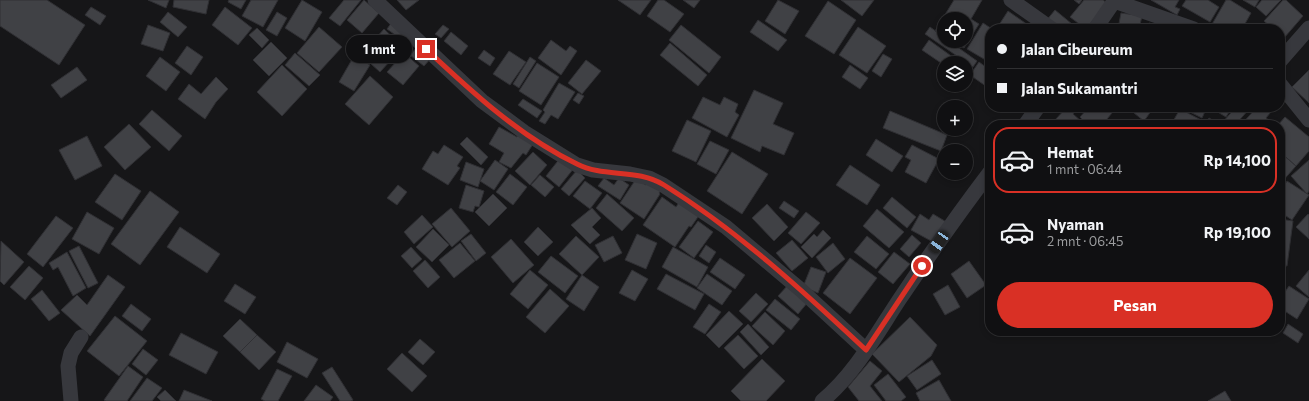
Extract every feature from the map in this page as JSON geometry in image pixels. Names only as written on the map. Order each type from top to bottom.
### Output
[{"type":"street","points":[[375,0],[482,101],[524,132],[577,165],[593,170],[649,178],[663,185],[726,227],[801,290],[866,350]]},
{"type":"street","points":[[1011,0],[1045,24]]},
{"type":"street","points":[[1098,24],[1114,1],[1180,24]]},
{"type":"street","points":[[1285,55],[1309,28]]},
{"type":"street","points":[[1285,90],[1309,120]]},
{"type":"street","points":[[822,401],[832,392],[866,350],[947,229],[985,179]]},
{"type":"street","points":[[71,401],[68,366],[71,353],[81,337]]},
{"type":"building","points":[[0,0],[47,0],[85,25],[59,65],[0,26]]},
{"type":"building","points":[[148,0],[169,0],[166,8]]},
{"type":"building","points":[[174,0],[209,0],[206,14],[173,7]]},
{"type":"building","points":[[229,0],[246,0],[241,9],[228,2]]},
{"type":"building","points":[[251,0],[278,0],[263,27],[242,16]]},
{"type":"building","points":[[302,0],[322,12],[305,41],[285,28]]},
{"type":"building","points":[[344,0],[361,0],[340,26],[329,18]]},
{"type":"building","points":[[364,0],[379,13],[362,33],[347,20]]},
{"type":"building","points":[[397,0],[419,0],[406,10]]},
{"type":"building","points":[[618,0],[651,0],[640,15]]},
{"type":"building","points":[[658,0],[664,0],[684,14],[670,32],[647,16]]},
{"type":"building","points":[[683,0],[700,0],[694,8]]},
{"type":"building","points":[[778,0],[799,11],[785,34],[765,21]]},
{"type":"building","points":[[841,0],[874,0],[862,16]]},
{"type":"building","points":[[954,0],[982,0],[973,16],[973,12],[947,12]]},
{"type":"building","points":[[1074,0],[1082,0],[1079,4]]},
{"type":"building","points":[[1084,0],[1103,0],[1107,3],[1090,24],[1079,24],[1070,17]]},
{"type":"building","points":[[1151,0],[1179,0],[1175,7],[1180,9],[1177,15]]},
{"type":"building","points":[[1186,0],[1208,0],[1219,7],[1210,22],[1182,6]]},
{"type":"building","points":[[1226,0],[1230,0],[1251,13],[1245,24],[1212,24]]},
{"type":"building","points":[[1243,0],[1259,0],[1255,7]]},
{"type":"building","points":[[1262,0],[1281,0],[1266,16],[1256,7]]},
{"type":"building","points":[[1283,0],[1286,0],[1303,16],[1285,37],[1285,24],[1267,24],[1264,21]]},
{"type":"building","points":[[828,1],[856,20],[834,54],[805,36]]},
{"type":"building","points":[[91,7],[106,16],[100,25],[85,15]]},
{"type":"building","points":[[225,7],[252,28],[238,45],[212,25]]},
{"type":"building","points":[[1055,10],[1072,24],[1050,24],[1046,21]]},
{"type":"building","points":[[1008,11],[1027,24],[1000,24]]},
{"type":"building","points":[[168,12],[187,27],[178,37],[160,22]]},
{"type":"building","points":[[277,12],[287,18],[277,36],[266,30]]},
{"type":"building","points":[[1121,13],[1142,16],[1140,24],[1119,24]]},
{"type":"building","points":[[758,20],[787,40],[778,51],[750,32]]},
{"type":"building","points":[[973,20],[979,24],[973,34]]},
{"type":"building","points":[[392,22],[410,35],[405,42],[387,29]]},
{"type":"building","points":[[983,23],[985,24],[985,60],[967,49],[973,48],[973,39]]},
{"type":"building","points":[[148,25],[170,33],[163,51],[141,44]]},
{"type":"building","points":[[443,25],[449,29],[441,38],[435,34]]},
{"type":"building","points":[[681,25],[721,57],[709,73],[669,40]]},
{"type":"building","points":[[319,27],[342,47],[319,72],[297,53]]},
{"type":"building","points":[[858,27],[886,46],[867,73],[839,55]]},
{"type":"building","points":[[930,27],[937,32],[937,42],[925,34]]},
{"type":"building","points":[[257,28],[269,40],[262,48],[249,35]]},
{"type":"building","points":[[384,29],[403,47],[380,72],[361,55]]},
{"type":"building","points":[[451,32],[468,46],[461,55],[444,41]]},
{"type":"building","points":[[551,40],[566,51],[570,46],[577,51],[561,75],[538,58]]},
{"type":"building","points":[[929,40],[937,46],[937,48],[940,48],[951,56],[937,56],[937,60],[922,50]]},
{"type":"building","points":[[271,42],[287,58],[269,76],[253,60]]},
{"type":"building","points":[[670,43],[707,75],[698,86],[660,55]]},
{"type":"building","points":[[187,46],[203,57],[191,75],[175,63]]},
{"type":"building","points":[[418,46],[432,57],[424,66],[410,55]]},
{"type":"building","points":[[945,48],[959,48],[970,56],[957,56]]},
{"type":"building","points":[[484,50],[495,58],[490,66],[478,58]]},
{"type":"building","points":[[509,51],[526,62],[510,85],[493,74]]},
{"type":"building","points":[[295,53],[320,75],[309,86],[285,65]]},
{"type":"building","points":[[404,53],[419,66],[403,85],[387,72]]},
{"type":"building","points":[[883,54],[892,59],[881,77],[872,71]]},
{"type":"building","points":[[354,56],[370,65],[354,91],[339,82]]},
{"type":"building","points":[[160,57],[180,72],[166,91],[146,76]]},
{"type":"building","points":[[530,57],[536,61],[519,88],[513,84]]},
{"type":"building","points":[[973,58],[977,61],[973,67]]},
{"type":"building","points":[[586,60],[601,71],[582,94],[568,83]]},
{"type":"building","points":[[979,62],[985,66],[985,86],[973,77],[973,71]]},
{"type":"building","points":[[537,63],[559,77],[541,105],[519,91]]},
{"type":"building","points":[[282,65],[307,89],[282,116],[257,92]]},
{"type":"building","points":[[850,65],[868,78],[860,89],[842,77]]},
{"type":"building","points":[[77,67],[87,80],[61,98],[51,85]]},
{"type":"building","points":[[1309,70],[1309,103],[1292,87]]},
{"type":"building","points":[[370,76],[393,97],[369,125],[345,104]]},
{"type":"building","points":[[216,77],[228,89],[216,102],[205,119],[178,99],[189,84],[201,94]]},
{"type":"building","points":[[559,83],[575,92],[558,119],[551,115],[545,124],[539,121],[545,112],[543,110]]},
{"type":"building","points":[[754,90],[783,103],[773,124],[794,133],[784,155],[762,146],[760,152],[731,138]]},
{"type":"building","points":[[578,93],[584,96],[579,104],[573,100]]},
{"type":"building","points":[[703,97],[720,105],[724,97],[738,104],[735,112],[739,115],[727,137],[692,118]]},
{"type":"building","points":[[523,99],[542,111],[537,118],[518,105]]},
{"type":"building","points":[[152,110],[182,136],[169,151],[139,124]]},
{"type":"building","points":[[890,111],[937,131],[937,136],[947,136],[944,144],[937,144],[937,149],[883,128]]},
{"type":"building","points":[[1062,112],[1074,112],[1073,114],[1080,120],[1055,120]]},
{"type":"building","points":[[1084,112],[1113,112],[1106,120],[1083,120],[1080,117]]},
{"type":"building","points":[[1135,112],[1150,112],[1145,120]]},
{"type":"building","points":[[1178,112],[1186,112],[1201,120],[1174,120]]},
{"type":"building","points":[[1190,112],[1205,112],[1202,118]]},
{"type":"building","points":[[1218,112],[1229,112],[1226,117]]},
{"type":"building","points":[[1232,112],[1247,112],[1239,120],[1225,120]]},
{"type":"building","points":[[1253,112],[1271,112],[1266,118],[1269,120],[1245,120]]},
{"type":"building","points":[[1285,117],[1309,137],[1309,151],[1296,166],[1285,156],[1285,120],[1282,120]]},
{"type":"building","points":[[687,120],[711,131],[696,162],[672,151]]},
{"type":"building","points":[[129,124],[151,147],[125,170],[104,147]]},
{"type":"building","points":[[499,127],[517,137],[520,132],[535,141],[526,155],[523,153],[511,168],[499,162],[504,153],[489,144]]},
{"type":"building","points":[[87,136],[102,166],[75,180],[59,150]]},
{"type":"building","points":[[467,137],[488,157],[481,165],[460,144]]},
{"type":"building","points":[[876,139],[903,156],[892,172],[866,155]]},
{"type":"building","points":[[710,141],[729,150],[716,174],[697,164]]},
{"type":"building","points":[[444,145],[463,157],[457,166],[460,168],[448,185],[422,169],[433,151],[438,154]]},
{"type":"building","points":[[912,145],[937,158],[937,163],[926,183],[905,172],[911,160],[905,157]]},
{"type":"building","points":[[533,152],[547,165],[530,185],[515,171]]},
{"type":"building","points":[[732,152],[768,174],[742,214],[707,191]]},
{"type":"building","points":[[1285,156],[1296,166],[1285,178]]},
{"type":"building","points":[[561,157],[574,168],[559,187],[546,176]]},
{"type":"building","points":[[495,160],[508,169],[494,190],[480,181]]},
{"type":"building","points":[[1309,160],[1309,191],[1307,194],[1291,176]]},
{"type":"building","points":[[466,162],[484,169],[478,187],[460,180]]},
{"type":"building","points":[[850,165],[880,185],[867,205],[836,185]]},
{"type":"building","points":[[577,170],[585,178],[569,196],[561,189]]},
{"type":"building","points":[[115,174],[141,191],[122,220],[95,202]]},
{"type":"building","points":[[510,174],[527,187],[513,205],[496,192]]},
{"type":"building","points":[[540,175],[554,187],[545,197],[531,185]]},
{"type":"building","points":[[604,178],[614,185],[619,178],[629,185],[620,200],[598,186]]},
{"type":"building","points":[[636,179],[646,185],[649,181],[662,189],[644,219],[620,203]]},
{"type":"building","points":[[585,181],[602,193],[590,209],[573,196]]},
{"type":"building","points":[[1287,181],[1309,195],[1292,220],[1285,215],[1285,184]]},
{"type":"building","points":[[398,185],[407,192],[397,205],[387,198]]},
{"type":"building","points":[[466,185],[484,191],[479,207],[475,206],[473,212],[459,208]]},
{"type":"building","points":[[150,191],[179,212],[140,265],[111,244]]},
{"type":"building","points":[[493,194],[507,208],[489,226],[475,212]]},
{"type":"building","points":[[607,194],[634,218],[622,231],[596,208]]},
{"type":"building","points":[[662,197],[676,207],[680,201],[700,214],[691,227],[689,226],[675,247],[643,225]]},
{"type":"building","points":[[892,197],[916,217],[907,228],[883,208]]},
{"type":"building","points":[[784,201],[799,211],[794,218],[779,208]]},
{"type":"building","points":[[767,204],[788,227],[774,241],[752,218]]},
{"type":"building","points":[[451,208],[470,231],[452,247],[432,224]]},
{"type":"building","points":[[592,208],[601,218],[592,227],[600,235],[590,244],[571,225]]},
{"type":"building","points":[[877,209],[904,232],[889,248],[863,226]]},
{"type":"building","points":[[87,212],[114,228],[99,254],[72,239]]},
{"type":"building","points":[[806,212],[820,223],[801,244],[788,233]]},
{"type":"building","points":[[920,214],[929,220],[933,214],[948,223],[933,242],[911,230]]},
{"type":"building","points":[[1308,214],[1309,215],[1309,239],[1296,227]]},
{"type":"building","points":[[422,215],[433,227],[414,244],[404,232]]},
{"type":"building","points":[[56,216],[73,228],[43,267],[27,254]]},
{"type":"building","points":[[1285,220],[1293,221],[1287,266],[1285,266]]},
{"type":"building","points":[[698,221],[713,232],[694,258],[679,247]]},
{"type":"building","points":[[180,227],[220,254],[207,273],[167,247]]},
{"type":"building","points":[[538,227],[553,242],[538,256],[524,242]]},
{"type":"building","points":[[433,229],[449,245],[432,262],[416,247]]},
{"type":"building","points":[[823,230],[831,238],[812,258],[801,247],[814,234],[817,237]]},
{"type":"building","points":[[471,234],[486,253],[476,261],[461,241]]},
{"type":"building","points":[[637,234],[657,243],[646,269],[625,260]]},
{"type":"building","points":[[912,235],[921,243],[909,257],[900,249]]},
{"type":"building","points":[[576,236],[599,257],[582,275],[559,254]]},
{"type":"building","points":[[613,236],[622,253],[604,262],[595,245]]},
{"type":"building","points":[[867,236],[889,254],[876,269],[854,252]]},
{"type":"building","points":[[511,239],[534,265],[513,283],[491,257]]},
{"type":"building","points":[[792,240],[808,258],[792,271],[776,253]]},
{"type":"building","points":[[1,241],[24,262],[4,285],[0,281]]},
{"type":"building","points":[[460,243],[475,261],[454,278],[439,260]]},
{"type":"building","points":[[833,243],[845,259],[828,273],[816,257]]},
{"type":"building","points":[[706,245],[716,252],[709,263],[699,256]]},
{"type":"building","points":[[79,246],[98,283],[88,288],[69,251]]},
{"type":"building","points":[[411,247],[422,259],[412,268],[401,256]]},
{"type":"building","points":[[673,247],[708,267],[697,287],[662,267]]},
{"type":"building","points":[[67,252],[86,288],[73,296],[58,267],[53,270],[49,263]]},
{"type":"building","points":[[894,252],[910,264],[893,284],[878,272]]},
{"type":"building","points":[[551,256],[578,276],[565,293],[538,272]]},
{"type":"building","points":[[720,258],[745,275],[735,289],[710,272]]},
{"type":"building","points":[[850,258],[877,278],[850,314],[823,293]]},
{"type":"building","points":[[425,260],[440,277],[428,288],[413,271]]},
{"type":"building","points":[[969,261],[985,286],[967,298],[951,274]]},
{"type":"building","points":[[29,266],[43,278],[25,300],[10,287]]},
{"type":"building","points":[[811,267],[826,272],[818,293],[803,287]]},
{"type":"building","points":[[530,270],[548,285],[528,309],[510,294]]},
{"type":"building","points":[[632,270],[648,279],[635,301],[619,293]]},
{"type":"building","points":[[1309,270],[1309,297],[1296,286]]},
{"type":"building","points":[[666,274],[704,294],[695,310],[657,289]]},
{"type":"building","points":[[707,274],[732,291],[722,305],[697,288]]},
{"type":"building","points":[[108,275],[125,287],[90,336],[61,310],[77,295],[87,305]]},
{"type":"building","points":[[582,275],[599,287],[584,311],[566,299]]},
{"type":"building","points":[[235,284],[256,297],[245,314],[224,301]]},
{"type":"building","points":[[788,285],[808,302],[798,314],[778,296]]},
{"type":"building","points":[[948,285],[960,307],[945,315],[933,294]]},
{"type":"building","points":[[1289,286],[1309,299],[1297,319],[1285,311],[1285,292]]},
{"type":"building","points":[[550,289],[569,306],[545,333],[526,317]]},
{"type":"building","points":[[42,290],[60,313],[49,321],[31,299]]},
{"type":"building","points":[[756,293],[768,304],[751,322],[739,311]]},
{"type":"building","points":[[775,299],[800,319],[791,330],[766,310]]},
{"type":"building","points":[[131,304],[151,319],[142,331],[122,316]]},
{"type":"building","points":[[709,304],[721,312],[705,334],[693,327]]},
{"type":"building","points":[[729,311],[743,324],[719,348],[706,335]]},
{"type":"building","points":[[765,312],[785,331],[773,345],[752,326]]},
{"type":"building","points":[[115,316],[147,341],[119,376],[87,351]]},
{"type":"building","points":[[910,317],[937,345],[931,356],[899,382],[872,354]]},
{"type":"building","points":[[240,319],[257,335],[240,352],[223,336]]},
{"type":"building","points":[[748,324],[769,347],[761,355],[740,332]]},
{"type":"building","points":[[1288,324],[1303,334],[1298,343],[1285,334],[1285,329]]},
{"type":"building","points":[[181,333],[218,352],[206,374],[169,355]]},
{"type":"building","points":[[257,335],[276,352],[259,370],[240,352]]},
{"type":"building","points":[[738,335],[758,356],[744,369],[724,348]]},
{"type":"building","points":[[420,339],[435,352],[423,365],[408,352]]},
{"type":"building","points":[[287,342],[318,359],[307,378],[277,362]]},
{"type":"building","points":[[143,349],[158,360],[146,375],[132,364]]},
{"type":"building","points":[[402,353],[427,376],[412,392],[387,369]]},
{"type":"building","points":[[762,359],[785,381],[766,401],[741,401],[731,391]]},
{"type":"building","points":[[932,360],[941,374],[917,390],[907,376]]},
{"type":"building","points":[[870,361],[882,371],[870,386],[882,401],[859,401],[848,387]]},
{"type":"building","points":[[128,366],[143,377],[127,401],[104,400]]},
{"type":"building","points":[[332,367],[353,400],[340,401],[322,373]]},
{"type":"building","points":[[277,369],[292,376],[278,401],[265,401],[261,399]]},
{"type":"building","points":[[888,374],[906,397],[901,401],[886,401],[874,385]]},
{"type":"building","points":[[147,378],[162,388],[152,401],[130,401]]},
{"type":"building","points":[[939,380],[951,401],[920,401],[916,393]]},
{"type":"building","points":[[316,385],[333,397],[330,401],[304,401]]},
{"type":"building","points":[[165,390],[176,401],[161,401],[157,397]]},
{"type":"building","points":[[184,390],[212,401],[179,401]]},
{"type":"building","points":[[1225,391],[1231,401],[1208,401]]},
{"type":"route","points":[[426,49],[482,101],[524,132],[577,165],[593,170],[610,171],[649,178],[663,185],[726,227],[801,290],[866,350],[922,266]]}]
